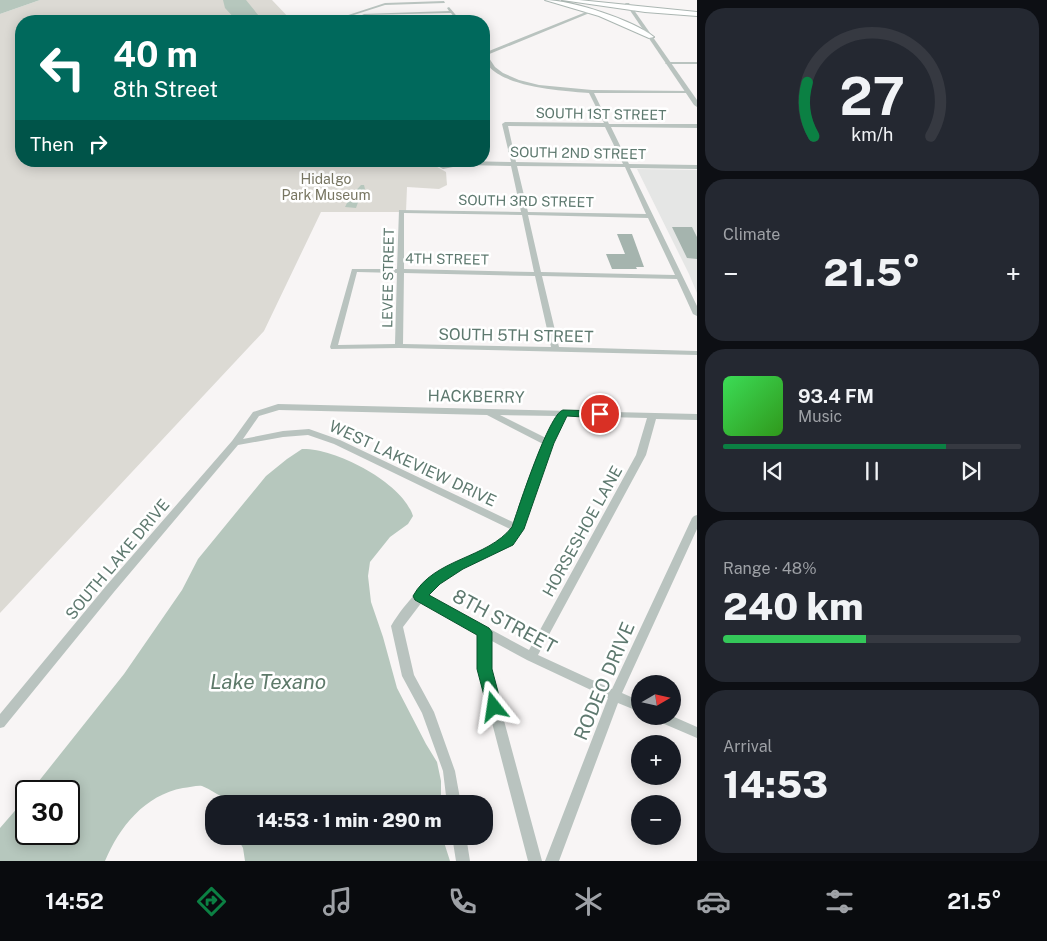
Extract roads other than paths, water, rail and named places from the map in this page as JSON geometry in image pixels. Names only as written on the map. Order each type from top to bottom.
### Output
[{"type":"main road","points":[[548,0],[591,11],[629,25],[651,38]]},
{"type":"main road","points":[[565,0],[697,9]]},
{"type":"main road","points":[[594,0],[697,14]]},
{"type":"main road","points":[[646,21],[670,14],[697,14]]},
{"type":"street","points":[[352,15],[385,4],[443,1],[454,15]]},
{"type":"street","points":[[627,4],[646,21],[651,38],[697,104]]},
{"type":"street","points":[[490,52],[591,11]]},
{"type":"street","points":[[359,13],[452,12]]},
{"type":"street","points":[[490,62],[496,71],[513,80],[540,86],[591,91],[697,92]]},
{"type":"street","points":[[667,63],[697,63]]},
{"type":"street","points":[[591,91],[697,314]]},
{"type":"street","points":[[506,124],[555,349]]},
{"type":"street","name":"SOUTH 1ST STREET","points":[[506,124],[697,126]]},
{"type":"street","name":"SOUTH 2ND STREET","points":[[490,164],[697,167]]},
{"type":"street","name":"SOUTH 3RD STREET","points":[[401,211],[650,216]]},
{"type":"street","name":"LEVEE STREET","points":[[399,346],[401,211]]},
{"type":"street","name":"4TH STREET","points":[[334,347],[354,270],[680,277]]},
{"type":"street","name":"SOUTH 5TH STREET","points":[[334,347],[399,346],[697,353]]},
{"type":"street","name":"HACKBERRY","points":[[256,414],[278,407],[697,417]]},
{"type":"street","points":[[487,412],[548,443]]},
{"type":"street","points":[[453,795],[449,771],[428,712],[408,676],[397,626],[435,580],[458,566],[508,541],[518,529],[548,443],[563,413]]},
{"type":"street","name":"SOUTH LAKE DRIVE","points":[[0,723],[110,589],[235,443],[256,414]]},
{"type":"street","name":"HORSESHOE LANE","points":[[531,657],[641,455],[652,416]]},
{"type":"street","name":"WEST LAKEVIEW DRIVE","points":[[235,443],[282,434],[309,432],[336,442],[518,529]]},
{"type":"street","name":"RODEO DRIVE","points":[[552,861],[615,696],[697,518]]},
{"type":"street","name":"8TH STREET","points":[[420,596],[531,657],[631,703]]},
{"type":"street","points":[[484,632],[484,669],[535,861]]},
{"type":"street","points":[[679,725],[697,733]]},
{"type":"street","points":[[460,845],[463,861]]},
{"type":"water","points":[[0,0],[40,0],[0,14]]},
{"type":"water","points":[[223,0],[246,0],[258,15],[231,15],[225,8]]},
{"type":"water","points":[[361,185],[364,185],[365,189],[356,208],[345,207],[350,197]]},
{"type":"water","name":"Lake Texano","points":[[302,449],[332,454],[349,461],[382,480],[396,491],[407,504],[413,516],[408,524],[390,537],[370,562],[368,576],[371,602],[397,688],[437,762],[441,781],[441,795],[219,795],[202,786],[195,786],[169,792],[145,805],[135,814],[118,836],[105,861],[0,861],[0,828],[15,811],[15,845],[80,845],[80,780],[40,780],[124,674],[182,590],[198,559],[266,476]]},
{"type":"water","points":[[241,845],[445,845],[450,861],[245,861]]},
{"type":"park label","name":"Hidalgo Park Museum","points":[[326,187]]}]
